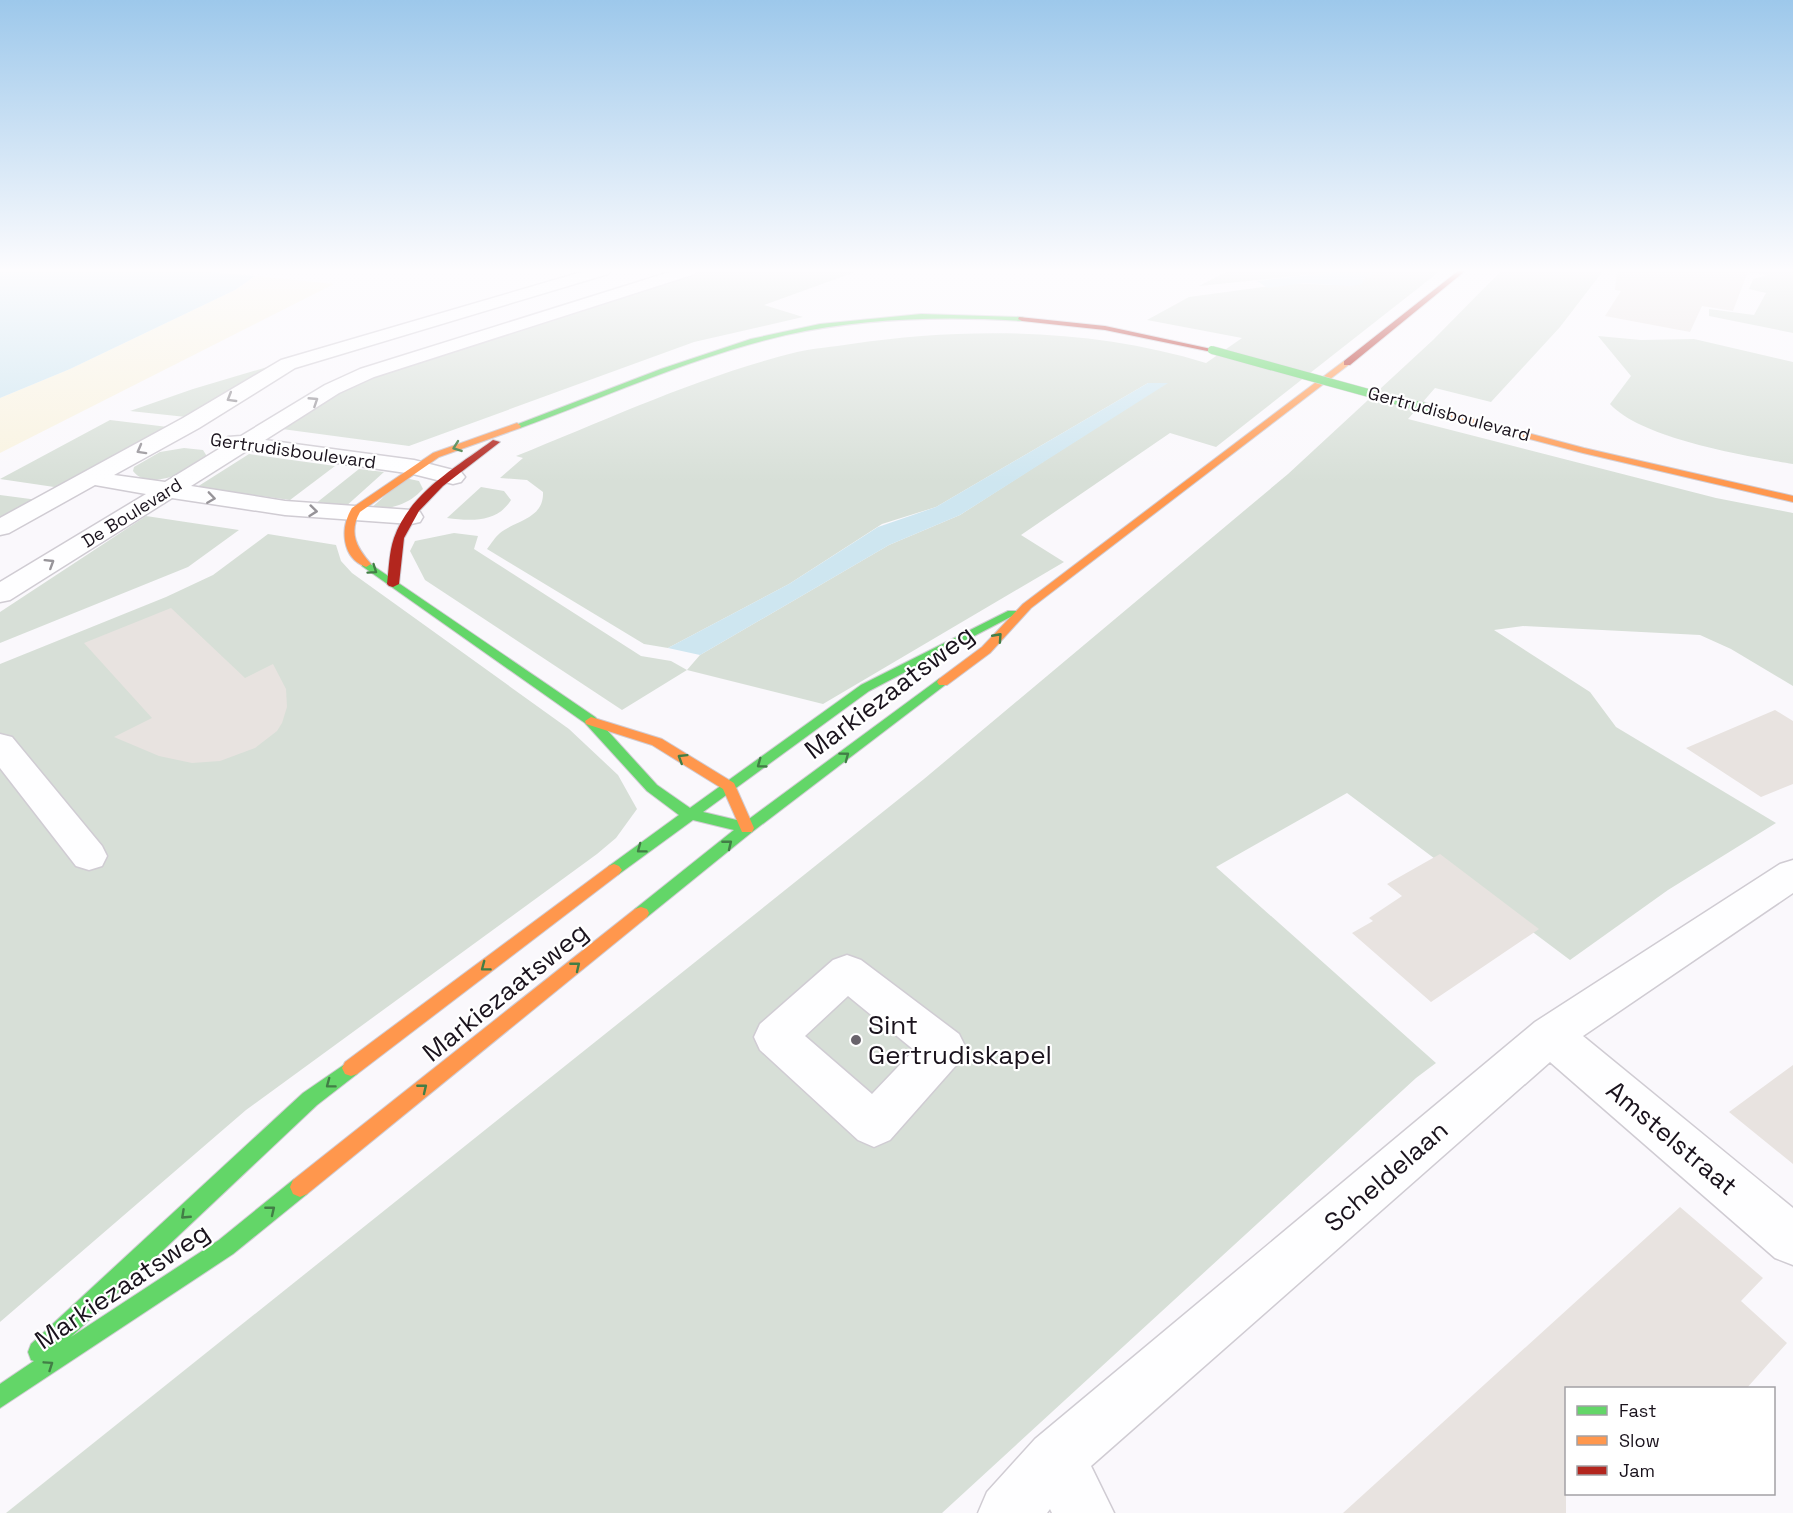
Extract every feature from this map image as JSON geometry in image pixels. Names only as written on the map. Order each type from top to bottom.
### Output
[{"type":"street","points":[[0,528],[91,478],[195,433],[288,364],[364,342]]},
{"type":"street","name":"De Boulevard","points":[[0,594],[332,389],[367,373],[465,342]]},
{"type":"street","name":"Gertrudisboulevard","points":[[353,514],[414,467],[436,455],[717,352],[756,342]]},
{"type":"street","name":"Gertrudisboulevard","points":[[1172,342],[1212,350],[1594,453],[1793,499]]},
{"type":"street","name":"Markiezaatsweg","points":[[0,1397],[226,1247],[747,828],[986,650],[1027,606],[1292,407],[1374,342]]},
{"type":"street","name":"Gertrudisboulevard","points":[[393,584],[400,534],[411,517],[432,494],[512,429]]},
{"type":"street","name":"Gertrudisboulevard","points":[[195,433],[255,438],[414,467],[453,477]]},
{"type":"street","points":[[91,478],[285,508],[411,517]]},
{"type":"street","points":[[353,514],[348,537],[355,557],[590,720],[652,789],[688,814],[747,828]]},
{"type":"street","name":"Markiezaatsweg","points":[[0,1388],[310,1099],[688,814],[865,688],[954,640],[1027,606]]},
{"type":"street","points":[[590,720],[657,742],[729,786],[747,828]]},
{"type":"street","points":[[0,745],[89,856]]},
{"type":"street","name":"Scheldelaan","points":[[1008,1513],[1055,1459],[1550,1035],[1793,874]]},
{"type":"street","name":"Amstelstraat","points":[[1550,1035],[1793,1240]]},
{"type":"street","points":[[1055,1459],[1084,1513]]},
{"type":"shaded area","points":[[481,342],[696,342],[409,446],[282,429],[356,382]]},
{"type":"shaded area","points":[[869,342],[1109,342],[1163,351],[1206,363],[1237,342],[1350,342],[1216,447],[1170,433],[1021,535],[1064,562],[823,704],[687,670],[700,655],[889,545],[960,515],[1166,383],[1148,383],[936,507],[882,524],[789,584],[668,648],[644,644],[487,549],[500,533],[534,513],[542,501],[543,492],[527,480],[500,478],[523,458],[516,456],[725,373],[803,351]]},
{"type":"shaded area","points":[[1431,342],[1547,342],[1491,402],[1435,388],[1408,419],[1716,498],[1793,513],[1793,686],[1731,649],[1700,635],[1523,626],[1494,630],[1590,692],[1616,727],[1776,823],[1668,890],[1570,960],[1347,793],[1216,867],[1436,1063],[1416,1078],[942,1513],[6,1513],[924,779],[1288,474]]},
{"type":"shaded area","points":[[1603,342],[1705,342],[1793,362],[1793,464],[1723,451],[1645,427],[1610,404],[1631,376]]},
{"type":"shaded area","points":[[321,351],[186,417],[130,411],[193,389]]},
{"type":"shaded area","points":[[110,420],[168,427],[61,488],[0,479]]},
{"type":"shaded area","points":[[184,448],[203,450],[208,458],[181,473],[160,479],[150,480],[140,477],[133,471],[134,467],[160,452]]},
{"type":"shaded area","points":[[249,454],[335,466],[290,500],[197,487]]},
{"type":"shaded area","points":[[359,469],[384,472],[344,508],[315,504]]},
{"type":"shaded area","points":[[405,478],[419,481],[423,489],[399,505],[370,509]]},
{"type":"shaded area","points":[[481,487],[504,491],[511,500],[505,508],[491,517],[474,520],[447,518]]},
{"type":"shaded area","points":[[0,495],[38,500],[0,522]]},
{"type":"shaded area","points":[[146,516],[239,530],[188,567],[0,643],[0,612]]},
{"type":"shaded area","points":[[454,533],[478,536],[474,549],[641,656],[671,661],[687,670],[622,710],[425,580],[410,551],[415,541]]},
{"type":"shaded area","points":[[268,534],[336,545],[341,561],[352,573],[569,729],[618,775],[637,809],[616,838],[597,854],[246,1110],[0,1322],[0,664],[166,597],[213,575]]},
{"type":"sand","points":[[127,342],[220,342],[0,453],[0,398],[70,369]]},
{"type":"water","points":[[0,342],[127,342],[70,369],[0,398]]},
{"type":"water","points":[[1148,383],[1168,383],[960,515],[889,545],[700,655],[668,648],[789,584],[878,527],[936,507]]},
{"type":"building","points":[[171,608],[245,678],[273,664],[286,689],[287,707],[277,731],[255,748],[220,761],[192,763],[159,756],[114,737],[152,718],[84,643]]},
{"type":"building","points":[[1775,710],[1793,721],[1793,784],[1761,797],[1686,748]]},
{"type":"building","points":[[1440,854],[1539,929],[1431,1002],[1352,933],[1373,921],[1369,918],[1402,896],[1387,884]]},
{"type":"building","points":[[1793,1065],[1793,1164],[1729,1112]]},
{"type":"building","points":[[1680,1207],[1763,1278],[1741,1301],[1787,1343],[1748,1387],[1565,1387],[1566,1513],[1343,1513]]},
{"type":"traffic: fast","points":[[517,426],[694,360],[752,342]]},
{"type":"traffic: fast","points":[[1212,350],[1434,411]]},
{"type":"traffic: fast","points":[[366,564],[590,720],[652,788],[688,814],[747,828]]},
{"type":"traffic: fast","points":[[614,870],[865,688],[1012,613]]},
{"type":"traffic: fast","points":[[641,913],[747,828],[943,682]]},
{"type":"traffic: fast","points":[[39,1352],[310,1099],[351,1068]]},
{"type":"traffic: fast","points":[[0,1397],[226,1247],[300,1187]]},
{"type":"traffic: slow","points":[[943,682],[986,650],[1027,606],[1347,363]]},
{"type":"traffic: slow","points":[[1434,411],[1583,450],[1793,499]]},
{"type":"traffic: slow","points":[[366,564],[355,553],[350,540],[350,524],[356,510],[436,455],[517,426]]},
{"type":"traffic: slow","points":[[591,721],[657,742],[729,786],[747,828]]},
{"type":"traffic: slow","points":[[351,1068],[614,870]]},
{"type":"traffic: slow","points":[[300,1187],[641,913]]},
{"type":"traffic: jam","points":[[1171,342],[1212,350]]},
{"type":"traffic: jam","points":[[1347,363],[1374,342]]},
{"type":"traffic: jam","points":[[393,584],[399,538],[415,509],[440,484],[496,442]]},
{"type":"place","name":"Sint Gertrudiskapel","points":[[856,1040]]}]
